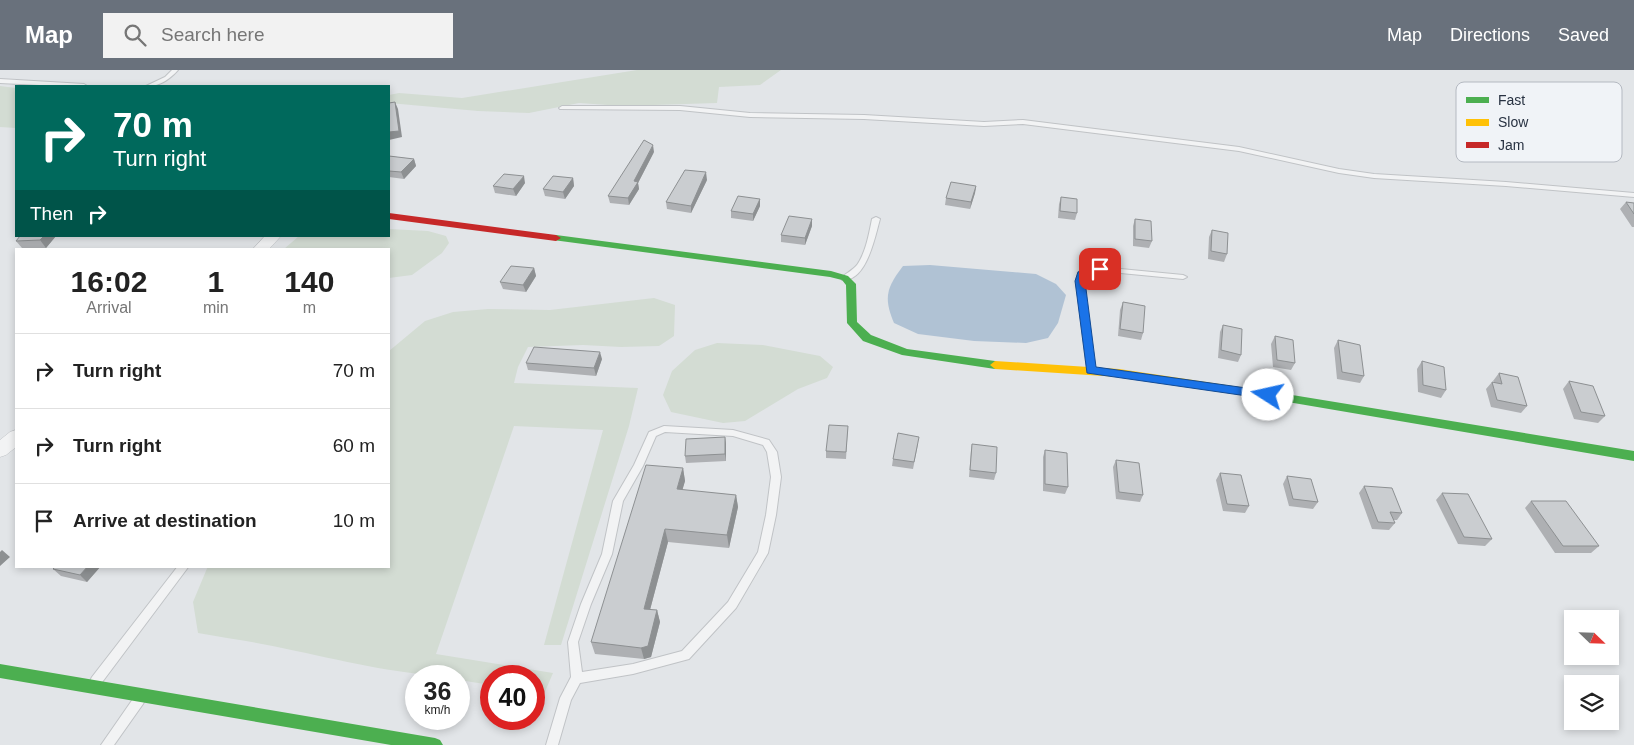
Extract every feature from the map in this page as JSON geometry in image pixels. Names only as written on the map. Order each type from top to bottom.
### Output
[{"type":"street","points":[[390,216],[821,272],[845,278],[851,284],[852,324],[867,338],[906,352],[1022,368],[1091,371],[1230,388],[1634,456]]},
{"type":"street","points":[[261,248],[273,237]]},
{"type":"street","points":[[0,450],[15,438]]},
{"type":"street","points":[[0,671],[435,745]]},
{"type":"lane","points":[[151,85],[167,78],[175,70]]},
{"type":"lane","points":[[0,81],[67,85]]},
{"type":"lane","points":[[562,108],[680,108],[750,115],[864,117],[984,124],[1023,122],[1239,149],[1374,176],[1506,184],[1634,195]]},
{"type":"lane","points":[[845,278],[860,268],[867,252],[876,219]]},
{"type":"lane","points":[[1091,371],[1080,281],[1081,274],[1088,270],[1100,269],[1182,277]]},
{"type":"lane","points":[[552,745],[566,698],[577,678],[573,642],[586,604],[607,554],[618,501],[638,466],[652,434],[664,429],[733,433],[766,442],[772,452],[776,477],[772,515],[763,553],[732,605],[685,655],[633,669],[577,678]]},
{"type":"lane","points":[[93,686],[182,568]]},
{"type":"lane","points":[[107,745],[143,694]]},
{"type":"shaded area","points":[[637,70],[781,70],[760,85],[719,87],[717,103],[622,106],[579,103],[529,113],[478,111],[390,103],[390,95],[399,93],[462,98]]},
{"type":"shaded area","points":[[0,86],[15,88],[15,128],[0,127]]},
{"type":"shaded area","points":[[390,229],[428,231],[446,236],[449,243],[442,253],[412,275],[390,278],[390,248],[285,248],[298,237],[390,237]]},
{"type":"shaded area","points":[[654,298],[675,305],[674,336],[659,346],[583,345],[528,347],[518,367],[514,383],[638,388],[629,426],[561,645],[544,645],[603,430],[514,426],[436,654],[504,665],[480,665],[480,683],[470,682],[470,665],[405,665],[405,672],[198,633],[193,602],[207,568],[390,568],[390,350],[425,321],[453,312],[488,309],[550,310]]},
{"type":"shaded area","points":[[717,343],[763,345],[820,356],[833,367],[827,378],[798,389],[745,421],[723,423],[671,412],[663,395],[672,371],[695,350]]},
{"type":"shaded area","points":[[545,672],[553,673],[545,692]]},
{"type":"water","points":[[930,265],[1036,274],[1056,284],[1066,295],[1058,323],[1048,338],[1026,343],[974,341],[918,334],[894,323],[888,299],[888,293],[893,280],[903,266]]},
{"type":"building","points":[[395,102],[399,131],[390,132],[390,103]]},
{"type":"building","points":[[644,140],[653,145],[634,181],[638,182],[628,198],[608,196]]},
{"type":"building","points":[[390,156],[414,159],[401,172],[390,171]]},
{"type":"building","points":[[685,170],[706,172],[691,206],[666,202]]},
{"type":"building","points":[[504,174],[524,176],[513,189],[493,186]]},
{"type":"building","points":[[553,176],[573,178],[563,192],[543,189]]},
{"type":"building","points":[[951,182],[976,186],[971,202],[946,198]]},
{"type":"building","points":[[738,196],[760,199],[753,214],[731,211]]},
{"type":"building","points":[[1061,197],[1077,199],[1077,213],[1060,211]]},
{"type":"building","points":[[1626,202],[1634,203],[1634,214]]},
{"type":"building","points":[[789,216],[812,219],[805,238],[781,235]]},
{"type":"building","points":[[1135,219],[1151,221],[1152,241],[1135,239]]},
{"type":"building","points":[[1212,230],[1228,233],[1227,254],[1211,251]]},
{"type":"building","points":[[19,237],[43,237],[40,240],[16,241]]},
{"type":"building","points":[[511,266],[534,268],[523,285],[500,282]]},
{"type":"building","points":[[1123,302],[1145,306],[1143,333],[1120,329]]},
{"type":"building","points":[[1223,325],[1242,329],[1241,355],[1221,350]]},
{"type":"building","points":[[1275,336],[1293,340],[1295,363],[1277,360]]},
{"type":"building","points":[[1338,340],[1360,345],[1364,376],[1342,372]]},
{"type":"building","points":[[534,347],[600,352],[594,368],[526,363]]},
{"type":"building","points":[[1422,361],[1444,367],[1446,390],[1423,385]]},
{"type":"building","points":[[1499,373],[1518,377],[1527,406],[1497,400],[1492,382],[1502,384]]},
{"type":"building","points":[[1569,381],[1593,386],[1605,416],[1581,412]]},
{"type":"building","points":[[829,425],[848,426],[846,452],[826,451]]},
{"type":"building","points":[[898,433],[919,437],[914,462],[893,459]]},
{"type":"building","points":[[725,437],[725,454],[685,456],[686,439]]},
{"type":"building","points":[[972,444],[997,447],[996,473],[970,470]]},
{"type":"building","points":[[1045,450],[1067,453],[1068,487],[1045,484]]},
{"type":"building","points":[[1116,460],[1139,463],[1143,495],[1119,492]]},
{"type":"building","points":[[646,465],[683,468],[677,489],[736,495],[727,535],[665,529],[644,609],[657,610],[648,646],[641,648],[591,642]]},
{"type":"building","points":[[1220,473],[1241,475],[1249,506],[1227,504]]},
{"type":"building","points":[[1287,476],[1311,479],[1318,502],[1293,499]]},
{"type":"building","points":[[1364,486],[1392,488],[1402,513],[1390,512],[1395,523],[1378,522]]},
{"type":"building","points":[[1442,493],[1468,494],[1492,539],[1464,537]]},
{"type":"building","points":[[1531,501],[1566,501],[1599,546],[1563,546]]},
{"type":"building","points":[[54,568],[86,568],[80,575]]},
{"type":"traffic: fast","points":[[556,238],[831,274],[845,278],[851,284],[852,323],[867,338],[906,352],[995,365]]},
{"type":"traffic: fast","points":[[1280,397],[1634,456]]},
{"type":"traffic: fast","points":[[0,671],[435,745]]},
{"type":"traffic: slow","points":[[995,365],[1119,373],[1280,397]]},
{"type":"traffic: jam","points":[[390,216],[556,238]]},
{"type":"route","points":[[1100,269],[1088,270],[1081,274],[1080,281],[1091,371],[1230,388],[1268,395]]}]
